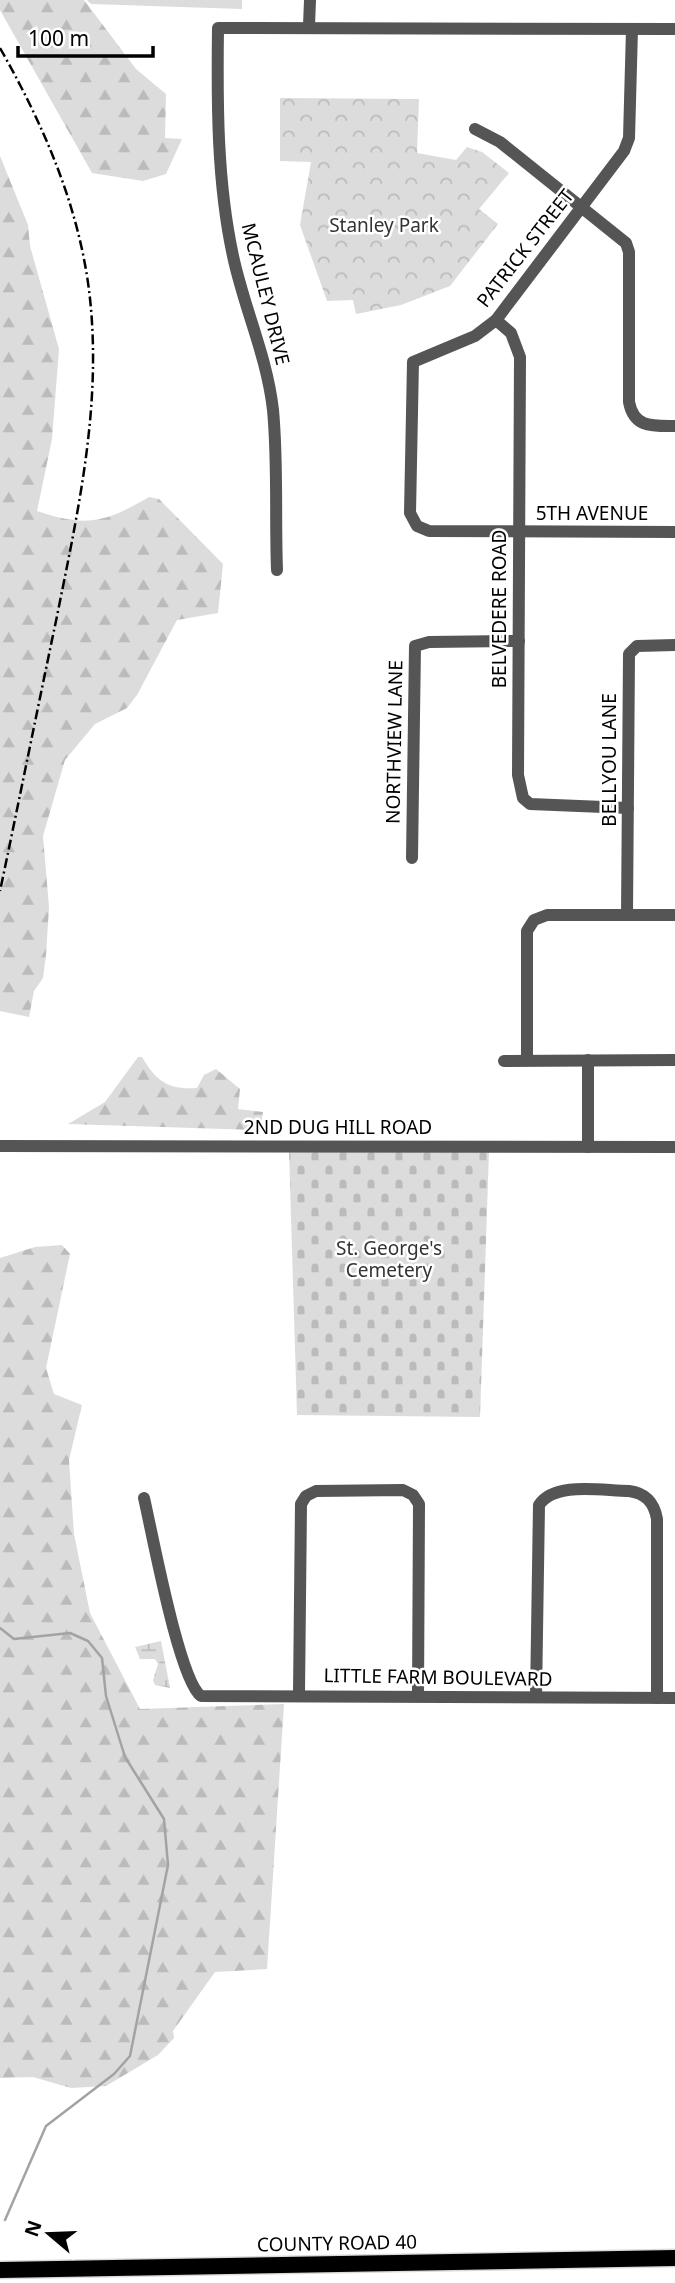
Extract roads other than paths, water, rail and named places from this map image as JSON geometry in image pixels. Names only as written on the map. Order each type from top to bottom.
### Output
[{"type":"main road","name":"COUNTY ROAD 40","points":[[0,2270],[675,2258]]},
{"type":"street","points":[[310,0],[309,26],[675,29]]},
{"type":"street","name":"MCAULEY DRIVE","points":[[277,570],[273,411],[263,355],[243,297],[232,253],[217,113],[218,28],[309,26]]},
{"type":"street","name":"PATRICK STREET","points":[[426,530],[416,526],[410,513],[413,362],[475,336],[496,320],[624,151],[629,138],[632,29]]},
{"type":"street","points":[[475,129],[500,142],[621,236],[629,252],[632,415],[638,422],[651,426],[675,426]]},
{"type":"street","name":"BELVEDERE ROAD","points":[[496,320],[511,333],[520,358],[518,775],[523,798],[530,804],[628,808]]},
{"type":"street","name":"5TH AVENUE","points":[[426,530],[675,532]]},
{"type":"street","name":"NORTHVIEW LANE","points":[[412,858],[415,646],[429,642],[519,641]]},
{"type":"street","name":"BELLYOU LANE","points":[[627,915],[629,654],[637,646],[675,645]]},
{"type":"street","points":[[527,1060],[527,931],[534,920],[547,915],[675,915]]},
{"type":"street","points":[[504,1060],[675,1060]]},
{"type":"street","points":[[588,1060],[588,1147]]},
{"type":"street","name":"2ND DUG HILL ROAD","points":[[0,1146],[675,1147]]},
{"type":"street","points":[[299,1694],[301,1504],[306,1496],[316,1490],[403,1490],[413,1495],[419,1504],[418,1696]]},
{"type":"street","points":[[536,1697],[539,1504],[543,1498],[558,1491],[629,1491],[645,1496],[656,1510],[657,1698]]},
{"type":"street","name":"LITTLE FARM BOULEVARD","points":[[144,1498],[190,1684],[201,1696],[299,1694],[675,1698]]},
{"type":"waterway","points":[[0,1628],[14,1639],[70,1633],[88,1641],[102,1658],[106,1696],[125,1757],[164,1819],[168,1865],[130,2056],[114,2074],[46,2126],[5,2220]]},
{"type":"railway","points":[[0,48],[44,135],[67,196],[84,258],[93,332],[91,415],[80,498],[0,891]]},
{"type":"park label","name":"Stanley Park","points":[[384,225]]},
{"type":"park label","name":"St. George's Cemetery","points":[[389,1259]]}]
